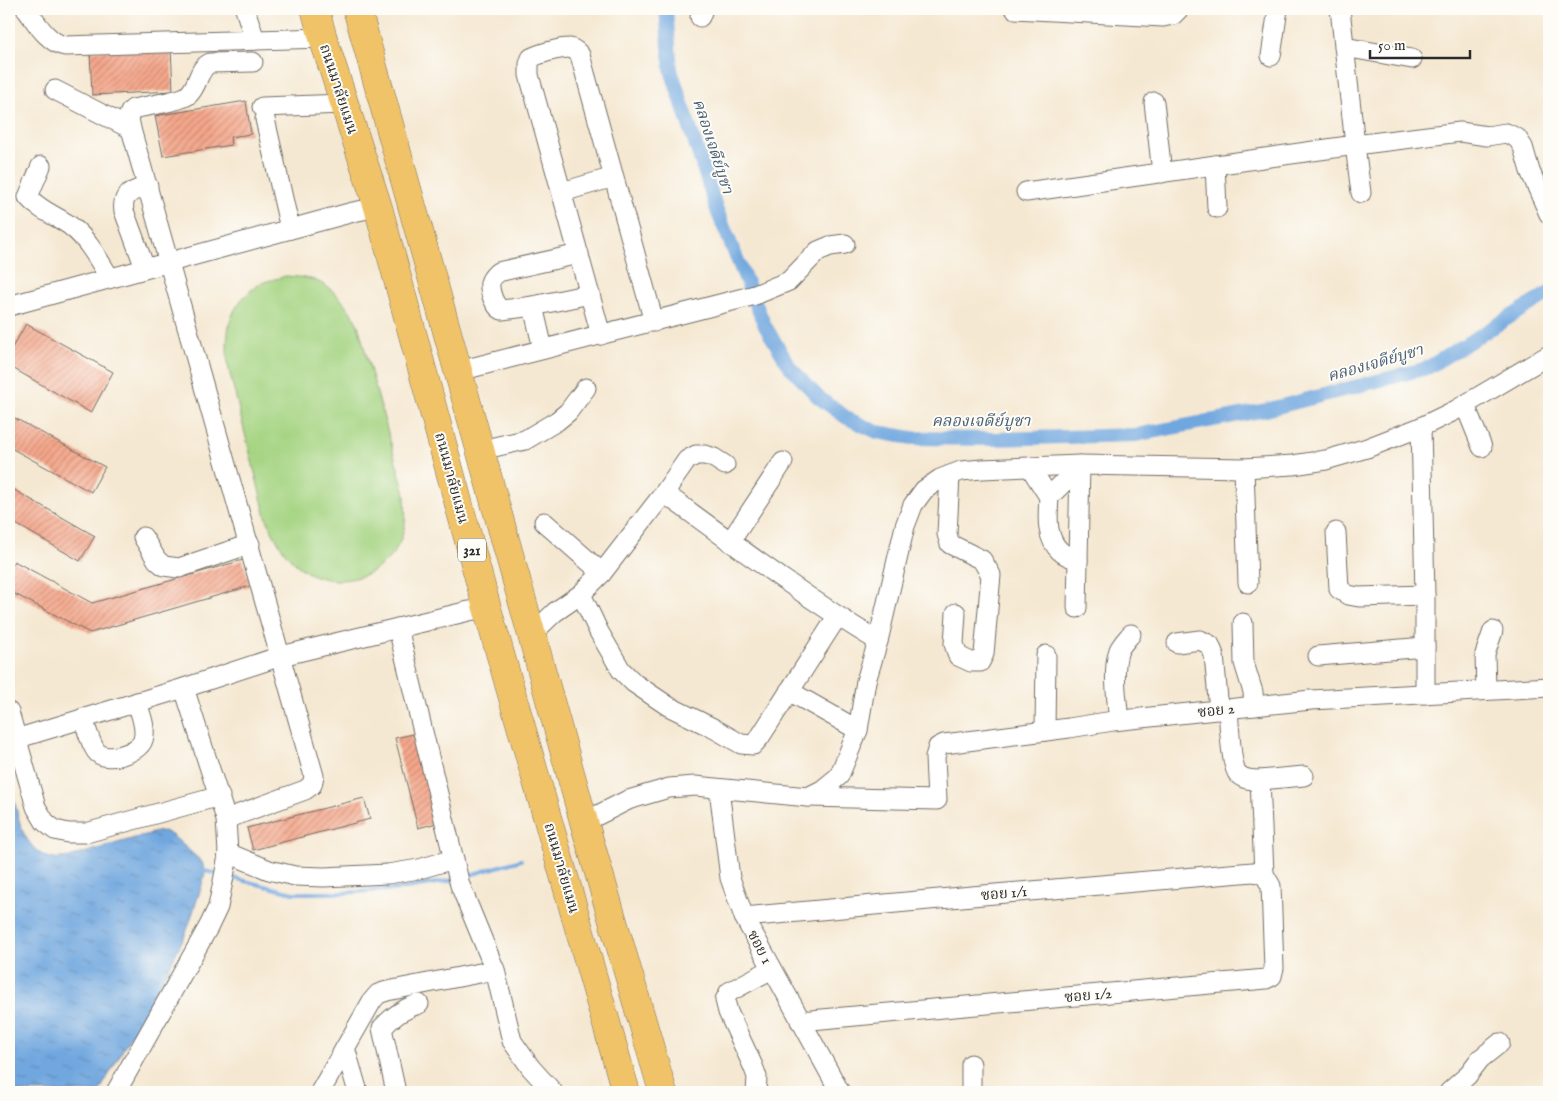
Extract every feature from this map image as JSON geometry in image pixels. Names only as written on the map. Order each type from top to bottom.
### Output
[{"type":"highway","name":"ถนนมาลัยแมน","points":[[315,9],[378,207],[487,608],[626,1092]]},
{"type":"highway","name":"321","points":[[357,9],[584,822],[663,1092]]},
{"type":"street","points":[[26,9],[50,39],[58,45],[65,46],[323,38]]},
{"type":"street","points":[[245,9],[255,40]]},
{"type":"street","points":[[1015,9],[1147,17],[1173,15],[1179,9]]},
{"type":"street","points":[[1271,56],[1278,9]]},
{"type":"street","points":[[1340,9],[1362,193]]},
{"type":"street","points":[[1344,47],[1412,59]]},
{"type":"street","points":[[601,335],[529,74],[531,58],[537,54],[570,48],[576,50],[580,55],[654,322]]},
{"type":"street","points":[[226,819],[305,790],[312,785],[314,776],[250,544],[131,129],[129,114],[134,109],[186,97],[193,90],[201,71],[210,63],[253,62]]},
{"type":"street","points":[[55,90],[131,129]]},
{"type":"street","points":[[1154,102],[1162,173]]},
{"type":"street","points":[[290,229],[263,113],[344,104]]},
{"type":"street","points":[[1026,192],[1355,145],[1460,132],[1487,136],[1506,133],[1517,138],[1523,147],[1530,171],[1549,214]]},
{"type":"street","points":[[1215,165],[1217,208]]},
{"type":"street","points":[[41,166],[28,198],[36,206],[72,227],[84,238],[110,278]]},
{"type":"street","points":[[562,192],[614,176]]},
{"type":"street","points":[[145,268],[124,211],[123,200],[128,194],[148,186]]},
{"type":"street","points":[[9,306],[353,212],[378,207]]},
{"type":"street","points":[[459,371],[654,322],[755,294],[789,281],[818,251],[830,246],[846,244]]},
{"type":"street","points":[[579,254],[498,272],[490,284],[496,306],[499,309],[533,306],[590,294]]},
{"type":"street","points":[[533,306],[543,349]]},
{"type":"street","points":[[584,822],[628,800],[669,788],[695,786],[808,797],[822,790],[839,776],[858,730],[866,681],[878,641],[905,526],[913,505],[924,490],[940,479],[960,471],[982,469],[1030,467],[1244,468],[1294,465],[1326,460],[1367,448],[1421,426],[1465,405],[1549,356]]},
{"type":"street","points":[[480,450],[525,440],[557,421],[568,412],[586,388]]},
{"type":"street","points":[[1465,405],[1482,447]]},
{"type":"street","points":[[1421,426],[1425,694]]},
{"type":"street","points":[[532,634],[555,612],[581,594],[602,573],[687,460],[696,455],[705,455],[726,465]]},
{"type":"street","points":[[730,542],[783,462]]},
{"type":"street","points":[[1030,467],[1048,497],[1047,521],[1052,540],[1061,552],[1078,560]]},
{"type":"street","points":[[1048,497],[1080,468]]},
{"type":"street","points":[[1076,608],[1080,468]]},
{"type":"street","points":[[1244,468],[1248,583]]},
{"type":"street","points":[[950,475],[947,534],[950,544],[982,560],[991,574],[984,654],[980,662],[971,662],[958,656],[954,644],[956,613]]},
{"type":"street","points":[[664,493],[730,542],[837,616],[878,641]]},
{"type":"street","points":[[544,522],[602,573]]},
{"type":"street","points":[[1336,532],[1339,589],[1348,595],[1359,597],[1425,595]]},
{"type":"street","points":[[143,537],[157,560],[164,566],[178,568],[250,544]]},
{"type":"street","points":[[581,594],[599,632],[621,670],[634,683],[668,706],[741,744],[753,745],[837,616]]},
{"type":"street","points":[[12,740],[184,688],[281,656],[487,608]]},
{"type":"street","points":[[1243,623],[1244,663],[1253,692],[1254,706]]},
{"type":"street","points":[[398,628],[460,885],[495,970],[512,1041],[531,1068],[553,1092]]},
{"type":"street","points":[[1486,690],[1485,654],[1494,631]]},
{"type":"street","points":[[1119,720],[1116,665],[1119,650],[1131,634]]},
{"type":"street","points":[[1177,643],[1200,640],[1210,645],[1214,655],[1234,769],[1243,778],[1248,780],[1304,776]]},
{"type":"street","points":[[1318,656],[1425,647]]},
{"type":"street","points":[[1045,731],[1046,654]]},
{"type":"street","name":"ซอย 2","points":[[808,797],[937,800],[935,757],[938,747],[944,744],[1119,720],[1311,700],[1549,687]]},
{"type":"street","points":[[116,1092],[209,926],[218,907],[228,857],[226,819],[184,688]]},
{"type":"street","points":[[789,691],[858,730]]},
{"type":"street","points":[[83,718],[96,751],[102,756],[113,758],[138,748],[143,740],[144,727],[137,702]]},
{"type":"street","points":[[9,712],[12,740],[36,807],[45,822],[55,830],[68,833],[86,833],[220,796]]},
{"type":"street","name":"ซอย 1/2","points":[[800,1021],[1266,979],[1272,976],[1274,968],[1271,886],[1264,874],[1260,780]]},
{"type":"street","name":"ซอย 1","points":[[719,789],[730,878],[744,917],[840,1092]]},
{"type":"street","points":[[228,857],[295,876],[324,877],[388,874],[419,870],[454,862]]},
{"type":"street","name":"ซอย 1/1","points":[[744,917],[962,896],[1253,872],[1264,874]]},
{"type":"street","points":[[756,1092],[757,1077],[728,1012],[726,1000],[729,992],[772,969]]},
{"type":"street","points":[[320,1092],[372,1000],[378,994],[495,970]]},
{"type":"street","points":[[396,1092],[382,1028],[407,1007],[419,1004]]},
{"type":"street","points":[[1449,1092],[1467,1076],[1480,1059],[1500,1043]]},
{"type":"street","points":[[345,1048],[358,1092]]},
{"type":"street","points":[[971,1064],[972,1092]]},
{"type":"green space","points":[[286,276],[311,279],[322,283],[335,293],[350,311],[358,325],[405,494],[405,523],[397,546],[389,558],[378,568],[365,575],[351,579],[321,578],[307,572],[287,555],[277,540],[266,517],[228,366],[228,330],[231,319],[241,300],[260,284]]},
{"type":"water","points":[[9,785],[23,833],[33,847],[45,856],[54,858],[69,857],[164,831],[173,836],[202,862],[205,871],[186,933],[167,972],[99,1092],[9,1092]]},
{"type":"building","points":[[171,48],[173,91],[92,95],[90,51]]},
{"type":"building","points":[[246,101],[251,134],[230,137],[231,145],[163,156],[155,116]]},
{"type":"building","points":[[26,324],[113,372],[91,413],[9,366],[9,353]]},
{"type":"building","points":[[9,415],[105,467],[91,492],[9,447]]},
{"type":"building","points":[[9,487],[95,536],[80,561],[9,520]]},
{"type":"building","points":[[243,560],[250,586],[90,633],[9,591],[9,572],[14,561],[92,603]]},
{"type":"building","points":[[418,733],[441,822],[418,828],[395,738]]},
{"type":"building","points":[[364,798],[370,819],[253,850],[247,828]]},
{"type":"waterway","name":"คลองเจดีย์บูชา","points":[[666,9],[671,70],[718,213],[765,326],[790,367],[818,397],[847,418],[877,432],[912,438],[993,439],[1136,435],[1266,410],[1427,368],[1549,293]]},
{"type":"waterway","points":[[463,877],[521,860]]},
{"type":"waterway","points":[[205,871],[220,874]]},
{"type":"waterway","points":[[229,877],[293,893],[342,893],[400,889],[454,880]]}]
